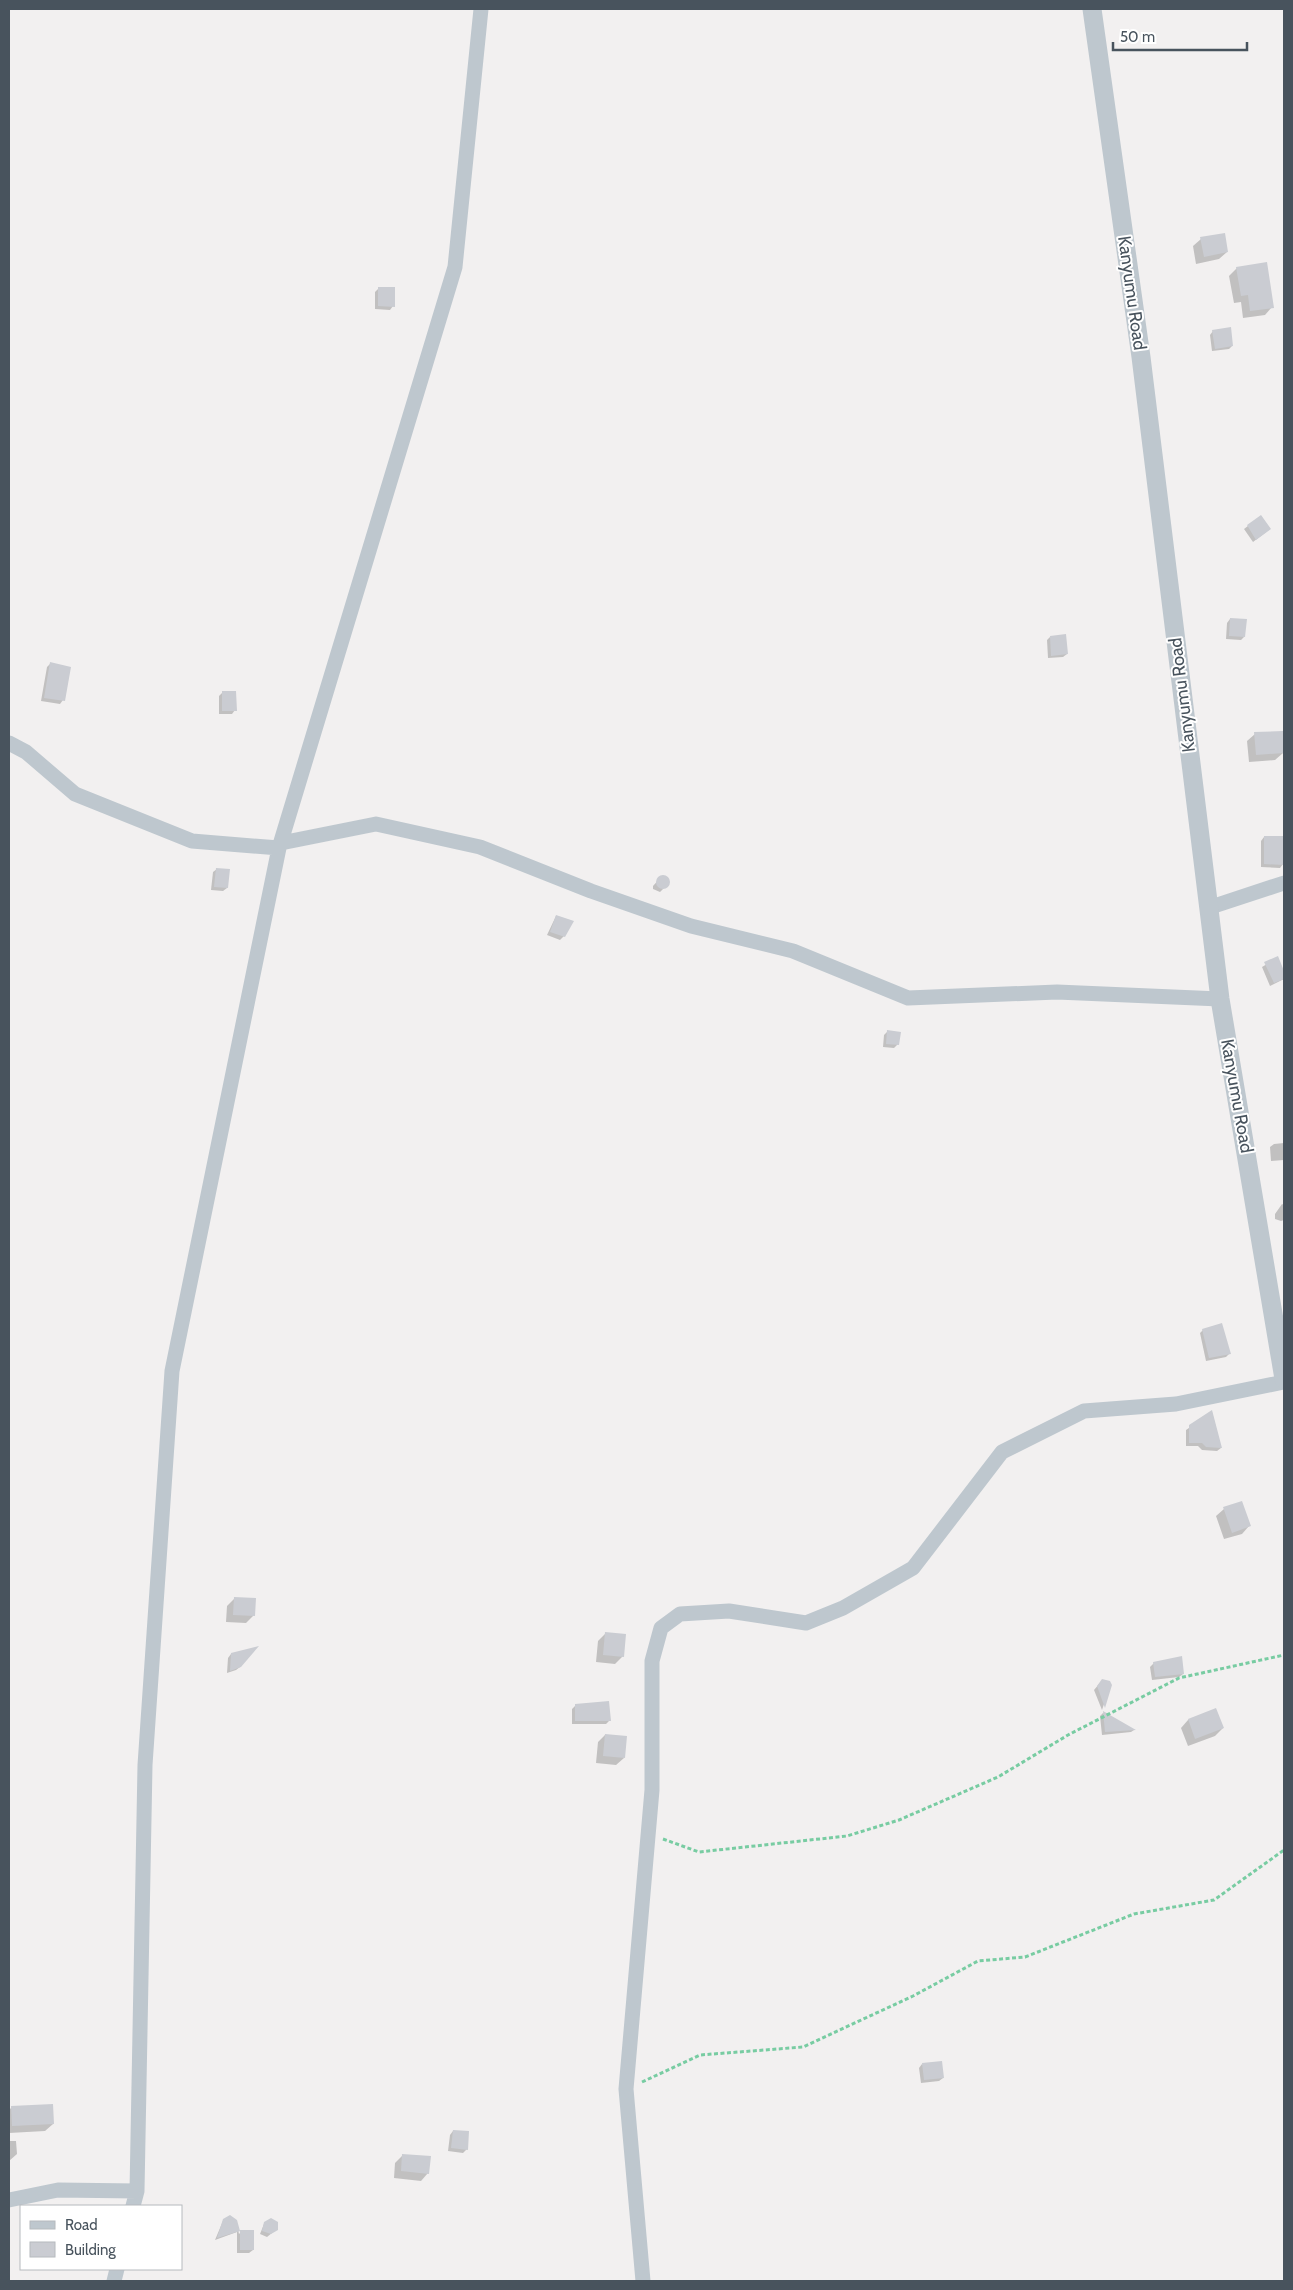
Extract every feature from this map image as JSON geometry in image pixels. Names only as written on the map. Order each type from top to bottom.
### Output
[{"type":"street","points":[[133,2205],[137,2191],[145,1765],[172,1371],[280,846],[455,267],[481,9]]},
{"type":"street","name":"Kanyumu Road","points":[[1092,9],[1141,357],[1220,999],[1284,1380]]},
{"type":"street","points":[[9,743],[26,752],[75,794],[192,841],[280,846],[376,824],[480,847],[691,926],[793,951],[908,998],[1058,992],[1220,999]]},
{"type":"street","points":[[1208,908],[1284,883]]},
{"type":"street","points":[[643,2281],[626,2089],[652,1790],[652,1661],[661,1628],[680,1614],[730,1611],[806,1622],[843,1608],[913,1568],[1002,1452],[1084,1411],[1176,1404],[1284,1380]]},
{"type":"street","points":[[9,2200],[58,2190],[137,2191]]},
{"type":"path","points":[[648,1833],[699,1852],[848,1836],[900,1820],[998,1778],[1068,1735],[1179,1678],[1284,1655]]},
{"type":"path","points":[[626,2089],[700,2055],[803,2047],[914,1996],[978,1960],[1025,1957],[1134,1914],[1214,1900],[1284,1850]]},
{"type":"building","points":[[1225,233],[1228,252],[1204,257],[1200,237]]},
{"type":"building","points":[[1267,262],[1274,308],[1250,311],[1248,295],[1241,296],[1236,267]]},
{"type":"building","points":[[378,287],[395,287],[395,307],[378,306]]},
{"type":"building","points":[[1231,327],[1233,346],[1215,349],[1212,330]]},
{"type":"building","points":[[1261,515],[1271,529],[1256,540],[1247,525]]},
{"type":"building","points":[[1230,618],[1247,619],[1245,637],[1229,636]]},
{"type":"building","points":[[1066,634],[1068,654],[1051,656],[1050,636]]},
{"type":"building","points":[[50,662],[71,667],[65,701],[44,698]]},
{"type":"building","points":[[222,691],[236,691],[237,711],[222,711]]},
{"type":"building","points":[[1283,731],[1284,753],[1256,755],[1254,732]]},
{"type":"building","points":[[1264,836],[1284,836],[1284,865],[1264,864]]},
{"type":"building","points":[[216,868],[230,869],[228,888],[214,887]]},
{"type":"building","points":[[660,875],[666,875],[670,882],[666,889],[660,889],[656,885],[656,879]]},
{"type":"building","points":[[556,915],[574,921],[565,937],[550,932]]},
{"type":"building","points":[[1278,956],[1284,971],[1284,979],[1274,983],[1264,962]]},
{"type":"building","points":[[887,1030],[901,1032],[899,1045],[886,1044]]},
{"type":"building","points":[[1222,1323],[1231,1354],[1209,1358],[1202,1329]]},
{"type":"building","points":[[1212,1410],[1222,1448],[1206,1447],[1202,1443],[1189,1443],[1189,1425]]},
{"type":"building","points":[[1242,1501],[1251,1526],[1232,1533],[1223,1507]]},
{"type":"building","points":[[234,1597],[256,1598],[255,1616],[233,1615]]},
{"type":"building","points":[[605,1632],[626,1634],[624,1657],[603,1655]]},
{"type":"building","points":[[259,1646],[241,1667],[230,1671],[231,1653]]},
{"type":"building","points":[[1182,1656],[1184,1674],[1155,1677],[1153,1662]]},
{"type":"building","points":[[1102,1679],[1110,1681],[1112,1685],[1105,1708],[1097,1686]]},
{"type":"building","points":[[609,1701],[611,1721],[575,1721],[575,1704]]},
{"type":"building","points":[[1216,1708],[1224,1728],[1195,1739],[1188,1719]]},
{"type":"building","points":[[1103,1711],[1136,1730],[1105,1732]]},
{"type":"building","points":[[605,1734],[627,1736],[625,1758],[603,1756]]},
{"type":"building","points":[[942,2061],[944,2078],[924,2080],[922,2063]]},
{"type":"building","points":[[53,2104],[54,2124],[12,2126],[11,2106]]},
{"type":"building","points":[[453,2130],[469,2131],[468,2150],[451,2148]]},
{"type":"building","points":[[402,2154],[431,2156],[429,2174],[401,2171]]},
{"type":"building","points":[[230,2215],[237,2220],[240,2231],[217,2238],[223,2219]]},
{"type":"building","points":[[271,2218],[278,2222],[278,2230],[271,2234],[262,2231],[264,2222]]},
{"type":"building","points":[[240,2230],[254,2230],[254,2250],[240,2250]]}]
